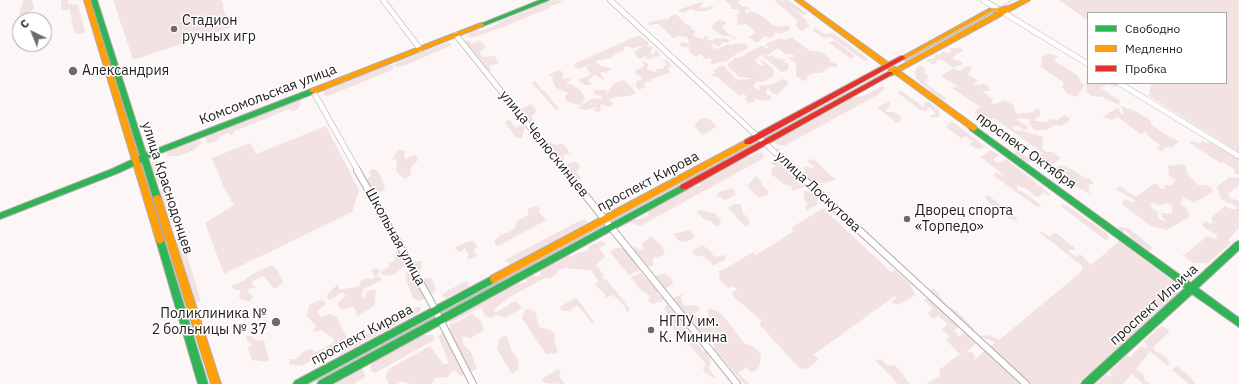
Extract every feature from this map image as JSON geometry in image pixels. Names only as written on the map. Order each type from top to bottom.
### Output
[{"type":"street","name":"улица Краснодонцев","points":[[86,0],[203,384]]},
{"type":"street","name":"улица Краснодонцев","points":[[94,0],[216,384]]},
{"type":"street","points":[[383,0],[420,49]]},
{"type":"street","name":"Комсомольская улица","points":[[0,216],[144,157],[546,0]]},
{"type":"street","name":"улица Лоскутова","points":[[610,0],[1026,384]]},
{"type":"street","name":"проспект Октября","points":[[798,0],[1239,323]]},
{"type":"street","points":[[983,0],[1087,63]]},
{"type":"street","name":"проспект Кирова","points":[[298,384],[758,137],[1000,11],[1011,8],[1028,0]]},
{"type":"street","name":"улица Челюскинцев","points":[[456,35],[737,384]]},
{"type":"street","name":"проспект Кирова","points":[[322,384],[765,143],[892,68]]},
{"type":"street","points":[[1121,84],[1239,156]]},
{"type":"street","name":"Школьная улица","points":[[313,91],[430,300],[434,311],[473,384]]},
{"type":"street","name":"проспект Ильича","points":[[1086,384],[1239,245]]},
{"type":"shaded area","points":[[24,0],[32,0],[34,8],[30,12],[19,12]]},
{"type":"shaded area","points":[[61,0],[68,0],[68,4],[78,5],[85,31],[83,33],[77,34],[74,32],[70,10],[61,9]]},
{"type":"shaded area","name":"Стадион ручных игр","points":[[113,0],[221,0],[224,6],[222,6],[229,21],[231,20],[233,25],[232,27],[133,59]]},
{"type":"shaded area","points":[[553,0],[566,1],[550,6],[549,8],[508,25],[472,38],[466,37],[469,35],[468,33],[478,29],[480,31],[483,30]]},
{"type":"shaded area","points":[[724,0],[741,0],[737,2],[742,6],[751,8],[745,10],[746,13],[750,11],[758,14],[771,24],[781,27],[787,25],[790,30],[782,33],[775,33],[774,36],[770,38],[765,36],[758,42],[755,42],[749,37],[756,33],[746,24],[740,25],[737,22],[737,14],[741,13],[737,9],[730,8],[732,6]]},
{"type":"shaded area","points":[[774,0],[784,2],[783,0],[789,0],[807,14],[803,15],[790,7],[807,20],[806,23],[810,26],[803,31],[799,30],[796,24],[798,21]]},
{"type":"shaded area","points":[[1059,0],[1239,0],[1239,152],[1149,96],[1151,84],[1227,84],[1227,12],[1087,12],[1087,19]]},
{"type":"shaded area","points":[[702,2],[703,4],[700,6],[702,8],[712,6],[714,8],[706,11],[695,11],[691,9],[682,13],[678,10]]},
{"type":"shaded area","points":[[676,14],[696,32],[693,34],[695,37],[704,39],[705,36],[709,37],[707,40],[709,41],[717,38],[727,39],[729,41],[729,43],[722,42],[721,45],[718,46],[712,43],[713,48],[717,49],[726,45],[744,43],[748,46],[747,49],[739,52],[727,61],[712,64],[710,62],[712,60],[710,58],[704,59],[704,56],[700,54],[696,57],[689,51],[689,47],[683,47],[679,44],[683,42],[689,44],[687,37],[680,36],[673,38],[658,24],[647,25],[649,22],[668,19]]},
{"type":"shaded area","points":[[720,20],[726,22],[726,24],[722,26],[727,33],[737,38],[733,39],[731,36],[723,36],[712,29],[714,23]]},
{"type":"shaded area","points":[[815,28],[825,34],[833,33],[868,60],[865,61],[831,37],[824,38],[813,31]]},
{"type":"shaded area","points":[[640,36],[649,43],[648,45],[633,48],[626,46],[623,47],[625,49],[615,54],[611,58],[595,61],[601,66],[611,68],[607,73],[600,73],[604,79],[603,80],[595,75],[588,80],[591,84],[590,85],[585,85],[579,81],[580,78],[584,78],[591,74],[586,68],[590,64],[580,69],[575,68],[574,64]]},
{"type":"shaded area","points":[[791,37],[810,51],[822,52],[830,59],[830,62],[838,65],[836,67],[830,67],[821,73],[814,73],[807,76],[807,80],[804,81],[796,76],[796,66],[798,64],[788,58],[795,57],[794,55],[785,54],[778,48],[767,55],[768,57],[772,55],[775,58],[785,60],[784,63],[788,63],[789,66],[787,71],[781,72],[762,55],[759,56],[755,61],[759,65],[765,66],[760,61],[762,60],[774,70],[773,77],[762,82],[757,81],[753,86],[760,91],[759,86],[772,84],[782,79],[789,83],[777,95],[770,92],[769,88],[767,89],[766,94],[771,96],[771,99],[767,101],[755,99],[755,102],[748,103],[745,99],[747,97],[744,94],[740,96],[717,77],[709,75],[715,74],[714,70],[723,65],[737,80],[750,79],[740,77],[728,67],[728,64],[733,60],[733,58],[739,58],[761,46],[769,49],[766,44],[779,38],[785,40]]},
{"type":"shaded area","points":[[468,40],[472,44],[480,40],[486,47],[480,53],[482,57],[495,56],[499,64],[488,65],[492,70],[489,71],[465,42]]},
{"type":"shaded area","points":[[835,41],[855,56],[851,59],[829,43]]},
{"type":"shaded area","points":[[448,42],[452,45],[406,65],[397,67],[394,65],[396,62]]},
{"type":"shaded area","points":[[644,46],[651,46],[653,48],[650,52],[651,54],[655,54],[655,51],[657,51],[660,55],[657,57],[653,56],[653,59],[646,59],[645,58],[649,57],[644,56],[638,59],[634,52]]},
{"type":"shaded area","points":[[950,48],[960,48],[964,50],[955,55],[952,59],[960,61],[963,63],[962,65],[953,67],[941,59],[936,60],[937,63],[932,64],[926,61],[928,59],[933,59],[936,55],[940,55],[942,52],[951,52]]},
{"type":"shaded area","points":[[1049,54],[1058,56],[1054,61],[1077,75],[1084,86],[1077,97],[1068,94],[1062,87],[1064,83],[1040,66],[1042,64],[1041,57]]},
{"type":"shaded area","points":[[662,60],[667,60],[672,66],[668,68],[670,73],[651,79],[651,81],[644,83],[645,87],[639,90],[636,87],[636,82],[643,78],[636,74],[636,70],[645,66],[642,62],[646,62],[648,65],[647,69],[654,72],[657,71],[655,69],[662,69],[666,65],[666,62]]},
{"type":"shaded area","points":[[388,65],[392,65],[394,68],[328,96],[324,95],[323,90]]},
{"type":"shaded area","points":[[920,65],[926,69],[924,72],[929,77],[924,82],[947,99],[942,100],[916,79],[915,70]]},
{"type":"shaded area","points":[[967,66],[972,68],[968,74],[978,81],[973,84],[984,84],[990,89],[990,91],[982,91],[993,99],[991,103],[994,104],[1006,100],[1014,105],[1014,110],[1017,114],[1033,112],[1038,108],[1040,111],[1040,116],[1034,120],[1035,121],[1046,122],[1051,119],[1057,120],[1064,115],[1068,117],[1070,120],[1061,126],[1056,125],[1045,130],[1035,130],[1029,124],[1030,119],[1017,118],[1029,128],[1024,130],[1018,126],[1012,126],[1015,131],[1019,130],[1043,138],[1042,148],[1046,152],[1053,152],[1061,158],[1050,167],[1055,169],[1060,165],[1074,170],[1086,179],[1088,178],[1094,183],[1088,185],[1090,194],[1070,183],[1067,185],[1041,163],[1034,160],[1028,163],[1014,154],[1016,150],[1029,158],[1037,157],[1043,153],[994,118],[982,126],[977,122],[977,114],[974,112],[980,107],[952,88],[959,87],[941,76],[954,68],[959,71]]},
{"type":"shaded area","points":[[560,70],[564,74],[561,77],[563,79],[570,79],[570,81],[566,82],[567,84],[573,85],[581,91],[585,99],[582,104],[579,105],[566,101],[565,96],[568,94],[567,92],[558,89],[555,86],[552,79],[553,77],[550,76],[550,74]]},
{"type":"shaded area","points":[[623,80],[626,81],[636,93],[629,96],[615,97],[609,100],[613,103],[610,107],[603,104],[600,106],[601,110],[599,112],[593,111],[597,107],[586,110],[579,109],[579,107],[593,98],[600,99],[602,96],[593,94],[595,90],[606,90],[608,93],[613,84]]},
{"type":"shaded area","points":[[533,81],[536,82],[541,88],[540,90],[544,90],[559,109],[556,110],[532,83]]},
{"type":"shaded area","points":[[1085,83],[1108,84],[1101,88],[1120,101],[1119,105],[1103,97],[1092,96],[1086,91],[1087,89]]},
{"type":"shaded area","points":[[1108,84],[1119,85],[1114,87]]},
{"type":"shaded area","points":[[883,86],[885,88],[879,94],[784,146],[776,144],[773,141],[852,98],[863,96]]},
{"type":"shaded area","points":[[902,91],[923,107],[923,104],[928,101],[939,111],[940,116],[933,118],[930,116],[936,114],[929,107],[926,111],[920,110],[897,92]]},
{"type":"shaded area","points":[[301,99],[298,109],[294,111],[289,109],[235,131],[231,136],[229,133],[220,136],[219,139],[212,143],[207,143],[205,137]]},
{"type":"shaded area","points":[[888,102],[890,103],[886,112],[894,112],[901,116],[900,121],[897,123],[878,108],[882,104]]},
{"type":"shaded area","points":[[531,104],[537,111],[531,117],[534,121],[530,122],[520,109]]},
{"type":"shaded area","points":[[1121,106],[1135,111],[1150,120],[1151,124],[1166,135],[1179,141],[1173,147],[1166,147],[1162,151],[1158,150],[1157,149],[1160,145],[1148,136],[1146,132],[1140,134],[1118,117],[1112,120],[1102,117],[1118,108],[1121,114],[1124,114]]},
{"type":"shaded area","points":[[707,118],[714,123],[716,127],[702,135],[694,125],[701,119]]},
{"type":"shaded area","points":[[510,120],[515,128],[523,124],[525,127],[522,138],[517,138],[504,122]]},
{"type":"shaded area","points":[[951,121],[985,147],[978,149],[969,145],[973,142],[965,136],[962,139],[946,127]]},
{"type":"shaded area","points":[[326,126],[359,190],[352,212],[224,274],[205,223],[234,205],[224,188],[212,158],[250,143],[256,154]]},
{"type":"shaded area","points":[[200,139],[201,143],[194,150],[178,156],[167,156],[166,152]]},
{"type":"shaded area","points":[[1193,141],[1200,144],[1202,141],[1206,143],[1210,142],[1239,159],[1239,175],[1234,173],[1235,170],[1223,162],[1220,163],[1188,142]]},
{"type":"shaded area","points":[[549,142],[557,145],[563,144],[570,153],[563,156],[565,160],[562,161],[547,143]]},
{"type":"shaded area","points":[[778,148],[786,158],[799,166],[804,172],[806,172],[803,168],[807,166],[812,169],[814,167],[807,161],[811,159],[836,180],[822,183],[817,182],[816,183],[821,188],[821,191],[819,191],[807,180],[810,179],[806,175],[802,176],[774,150]]},
{"type":"shaded area","points":[[398,150],[404,150],[405,159],[415,155],[419,159],[410,168],[411,175],[404,179],[396,171],[397,160],[392,159]]},
{"type":"shaded area","points":[[990,150],[999,155],[994,159],[995,161],[999,163],[1006,159],[1050,194],[1049,196],[1043,193],[1037,197],[1027,189],[1016,185],[1018,191],[1022,191],[1042,206],[1037,207],[993,175],[997,172],[1005,176],[981,157]]},
{"type":"shaded area","points":[[758,153],[763,153],[764,158],[640,226],[632,223],[625,223],[634,218],[636,220],[649,216],[646,211],[687,186],[701,186],[699,180],[744,156],[751,156]]},
{"type":"shaded area","points":[[777,158],[807,186],[792,191],[792,187],[784,184],[771,174],[772,168],[776,166],[771,164],[773,160]]},
{"type":"shaded area","points":[[157,161],[164,184],[161,185],[158,184],[151,163]]},
{"type":"shaded area","points":[[575,161],[580,166],[576,172],[582,178],[581,180],[573,176],[566,167],[567,164]]},
{"type":"shaded area","points":[[1181,164],[1186,166],[1187,173],[1198,185],[1211,187],[1213,192],[1194,203],[1184,197],[1180,203],[1188,211],[1189,217],[1167,230],[1151,226],[1122,204],[1124,199],[1132,202],[1136,201],[1116,189],[1120,186],[1136,197],[1154,184],[1157,184],[1160,188],[1165,189],[1165,185],[1172,185],[1176,180],[1169,176],[1168,166]],"holes":[[[1154,203],[1159,206],[1167,203],[1172,206],[1172,214],[1160,213],[1165,221],[1158,218],[1158,212],[1152,208],[1150,204]]]},
{"type":"shaded area","points":[[372,169],[377,170],[383,181],[385,190],[379,192],[373,190],[370,186],[366,179],[371,176],[369,172]]},
{"type":"shaded area","points":[[756,176],[761,181],[761,184],[769,191],[767,196],[758,197],[747,186]]},
{"type":"shaded area","points":[[1229,177],[1239,178],[1239,186],[1228,193],[1230,198],[1239,201],[1239,228],[1228,240],[1231,243],[1208,263],[1193,263],[1181,254],[1185,255],[1207,236],[1217,240],[1216,234],[1212,233],[1202,225],[1205,221],[1211,224],[1213,222],[1211,218],[1225,206],[1231,209],[1237,209],[1237,207],[1231,203],[1227,203],[1221,198],[1217,187]]},
{"type":"shaded area","points":[[165,186],[175,220],[168,220],[159,191]]},
{"type":"shaded area","points":[[732,188],[736,194],[730,198],[725,200],[717,196],[719,192]]},
{"type":"shaded area","points":[[804,191],[812,192],[817,196],[817,205],[807,210],[805,207],[808,203],[804,199]]},
{"type":"shaded area","points":[[989,196],[1006,207],[1007,211],[1018,219],[1015,221],[1009,218],[989,203],[985,197]]},
{"type":"shaded area","points":[[734,204],[740,204],[743,213],[748,218],[750,223],[746,227],[728,208]]},
{"type":"shaded area","points":[[1061,204],[1067,206],[1107,233],[1109,238],[1105,240],[1062,207]]},
{"type":"shaded area","points":[[534,206],[540,208],[539,212],[546,220],[498,246],[495,244],[495,240],[501,234],[508,233],[516,227],[515,225],[517,221],[528,215],[528,209]]},
{"type":"shaded area","points":[[823,208],[891,272],[895,270],[909,283],[916,295],[898,305],[891,302],[896,298],[895,296],[813,355],[817,357],[818,360],[808,368],[800,369],[760,325],[761,320],[734,297],[732,293],[737,289],[733,286],[729,288],[720,280],[719,271],[753,252],[756,255],[794,231],[791,228]]},
{"type":"shaded area","points":[[700,210],[714,213],[720,219],[721,225],[715,226],[711,221],[705,220],[697,213]]},
{"type":"shaded area","points":[[583,219],[586,220],[587,223],[511,264],[506,262],[505,260]]},
{"type":"shaded area","points":[[1118,227],[1128,228],[1153,248],[1150,251],[1135,242],[1126,231],[1121,232]]},
{"type":"shaded area","points":[[690,230],[695,237],[688,241],[680,242],[673,234]]},
{"type":"shaded area","points":[[1039,232],[1042,232],[1050,237],[1053,233],[1056,233],[1075,248],[1075,250],[1068,251],[1076,257],[1080,254],[1091,265],[1119,241],[1172,281],[1177,286],[1178,293],[1078,384],[1030,384],[1010,366],[1023,384],[926,384],[940,376],[939,370],[960,354],[946,340],[950,337],[942,329],[948,324],[938,316],[933,319],[927,313],[933,309],[924,300],[929,299],[944,311],[929,291],[934,288],[946,305],[957,311],[980,336],[988,335],[999,340],[1080,273],[1083,269],[1081,265]],"holes":[[[964,325],[982,338],[989,339],[995,343],[974,360],[975,356],[972,352],[965,353],[976,343],[965,333],[959,336],[953,330]]]},
{"type":"shaded area","points":[[181,236],[201,301],[194,302],[176,243]]},
{"type":"shaded area","points":[[651,236],[662,246],[665,255],[653,258],[653,266],[648,266],[642,261],[634,250],[634,247],[643,250],[642,244]]},
{"type":"shaded area","points":[[469,241],[474,241],[477,247],[473,251],[477,255],[469,260],[467,258],[469,253],[466,252],[466,248],[460,252],[454,248]]},
{"type":"shaded area","points":[[602,241],[606,245],[599,248],[605,257],[596,265],[604,275],[603,279],[607,280],[630,309],[629,311],[626,312],[626,308],[612,295],[604,298],[605,294],[594,284],[599,282],[591,270],[564,268],[558,271],[556,275],[550,278],[545,278],[508,298],[492,311],[497,312],[513,302],[517,302],[522,308],[505,318],[497,315],[491,318],[485,316],[481,307],[450,323],[448,317],[516,281],[520,284],[528,282],[523,277],[529,272],[537,277],[541,274],[539,270],[566,254],[571,257],[577,253],[587,251],[589,246]]},
{"type":"shaded area","points":[[702,245],[711,251],[714,257],[725,255],[726,259],[712,266],[711,262],[702,256],[695,255],[692,251]]},
{"type":"shaded area","points":[[622,247],[639,268],[639,271],[629,275],[610,252],[614,249]]},
{"type":"shaded area","points":[[406,251],[409,254],[401,254],[402,261],[406,263],[411,261],[422,261],[420,276],[423,278],[431,278],[436,288],[434,293],[420,301],[413,298],[405,277],[407,272],[416,272],[417,269],[403,267],[395,274],[386,276],[381,274],[381,271],[389,267],[389,263],[395,261],[395,253]]},
{"type":"shaded area","points":[[272,266],[278,271],[283,282],[281,285],[277,288],[273,288],[264,276],[252,281],[252,285],[257,287],[248,289],[247,293],[251,294],[253,297],[249,302],[239,298],[240,290],[235,290],[231,286],[245,280],[251,275]]},
{"type":"shaded area","points":[[375,268],[380,270],[377,276],[382,278],[382,280],[364,289],[361,295],[364,300],[366,293],[373,289],[376,291],[374,306],[358,316],[356,314],[357,311],[352,306],[342,310],[338,306],[338,302],[345,297],[344,292],[330,300],[328,299],[327,295],[338,284],[340,290],[360,286],[360,282],[366,278],[373,279],[375,277],[371,271]]},
{"type":"shaded area","points":[[640,273],[657,291],[659,296],[663,297],[663,301],[652,304],[648,300],[651,297],[639,289],[631,277]]},
{"type":"shaded area","points":[[665,273],[672,279],[673,284],[665,289],[655,276]]},
{"type":"shaded area","points":[[466,281],[469,284],[468,287],[446,298],[443,297],[442,294]]},
{"type":"shaded area","points":[[682,294],[681,300],[685,306],[695,305],[700,309],[694,314],[701,323],[707,324],[709,316],[707,311],[710,308],[721,313],[744,343],[755,348],[761,354],[760,363],[757,370],[751,372],[746,367],[738,373],[750,384],[744,384],[715,350],[713,342],[705,338],[672,299]]},
{"type":"shaded area","points":[[576,297],[594,322],[592,323],[578,306],[573,307],[570,311],[562,311],[560,307]]},
{"type":"shaded area","points":[[323,300],[326,304],[317,311],[321,317],[330,314],[337,317],[349,343],[419,306],[421,311],[341,354],[332,350],[301,366],[289,364],[290,359],[296,359],[306,350],[311,349],[316,352],[330,345],[335,340],[321,330],[314,332],[313,329],[316,326],[307,316],[309,305]]},
{"type":"shaded area","points":[[667,304],[702,350],[706,352],[711,362],[709,369],[716,378],[713,378],[704,372],[703,368],[706,364],[689,344],[686,345],[667,321],[670,318],[664,309]]},
{"type":"shaded area","points":[[530,309],[535,312],[539,327],[551,330],[556,336],[554,338],[558,353],[546,354],[522,318],[525,310]]},
{"type":"shaded area","points":[[472,314],[482,322],[484,330],[471,338],[462,336],[463,345],[471,352],[477,369],[462,376],[453,370],[448,377],[435,378],[432,384],[410,384],[402,381],[397,384],[389,384],[385,377],[389,369],[430,346],[444,365],[449,363],[438,336],[450,330],[450,325]]},
{"type":"shaded area","points":[[1161,326],[1169,330],[1169,332],[1153,347],[1155,351],[1166,357],[1170,363],[1168,366],[1150,351],[1136,370],[1143,374],[1145,381],[1151,384],[1143,384],[1132,374],[1123,384],[1095,384],[1106,375],[1110,377],[1112,375],[1110,371],[1127,355],[1130,357],[1141,346],[1145,348],[1148,347],[1144,341]]},
{"type":"shaded area","points":[[247,335],[251,336],[257,341],[264,340],[269,360],[265,362],[252,360],[248,348],[252,345],[246,339]]},
{"type":"shaded area","points":[[420,335],[433,335],[434,340],[375,373],[371,371],[371,362]]},
{"type":"shaded area","points":[[504,336],[507,337],[511,349],[518,360],[519,369],[512,374],[497,349],[499,342],[498,340]]},
{"type":"shaded area","points":[[881,359],[887,365],[896,366],[910,384],[898,384],[875,360]]},
{"type":"shaded area","points":[[1177,366],[1196,384],[1189,384],[1172,370]]},
{"type":"shaded area","points":[[362,367],[365,375],[364,378],[353,384],[335,384],[338,378]]},
{"type":"shaded area","points":[[558,369],[561,372],[559,376],[565,384],[544,383],[542,379]]},
{"type":"tram line","points":[[308,384],[761,139],[1013,0]]},
{"type":"traffic: fast","points":[[94,0],[157,198]]},
{"type":"traffic: fast","points":[[481,25],[546,0]]},
{"type":"traffic: fast","points":[[0,216],[115,171],[144,157],[313,91]]},
{"type":"traffic: fast","points":[[973,128],[1239,323]]},
{"type":"traffic: fast","points":[[322,384],[684,187]]},
{"type":"traffic: fast","points":[[160,240],[203,384]]},
{"type":"traffic: fast","points":[[1086,384],[1239,245]]},
{"type":"traffic: fast","points":[[298,384],[494,279]]},
{"type":"traffic: slow","points":[[87,0],[160,240]]},
{"type":"traffic: slow","points":[[798,0],[973,128]]},
{"type":"traffic: slow","points":[[890,74],[998,14],[1027,0]]},
{"type":"traffic: slow","points":[[903,58],[991,10],[1011,8]]},
{"type":"traffic: slow","points":[[313,91],[481,25]]},
{"type":"traffic: slow","points":[[494,279],[748,142]]},
{"type":"traffic: slow","points":[[157,198],[216,384]]},
{"type":"traffic: jam","points":[[748,142],[903,58]]},
{"type":"traffic: jam","points":[[684,187],[890,74]]},
{"type":"place","name":"Стадион ручных игр","points":[[174,29]]},
{"type":"place","name":"Александрия","points":[[73,71]]},
{"type":"place","name":"Дворец спорта «Торпедо»","points":[[907,219]]},
{"type":"place","name":"Поликлиника № 2 больницы № 37","points":[[276,322]]},
{"type":"place","name":"НГПУ им. К. Минина","points":[[651,330]]}]
